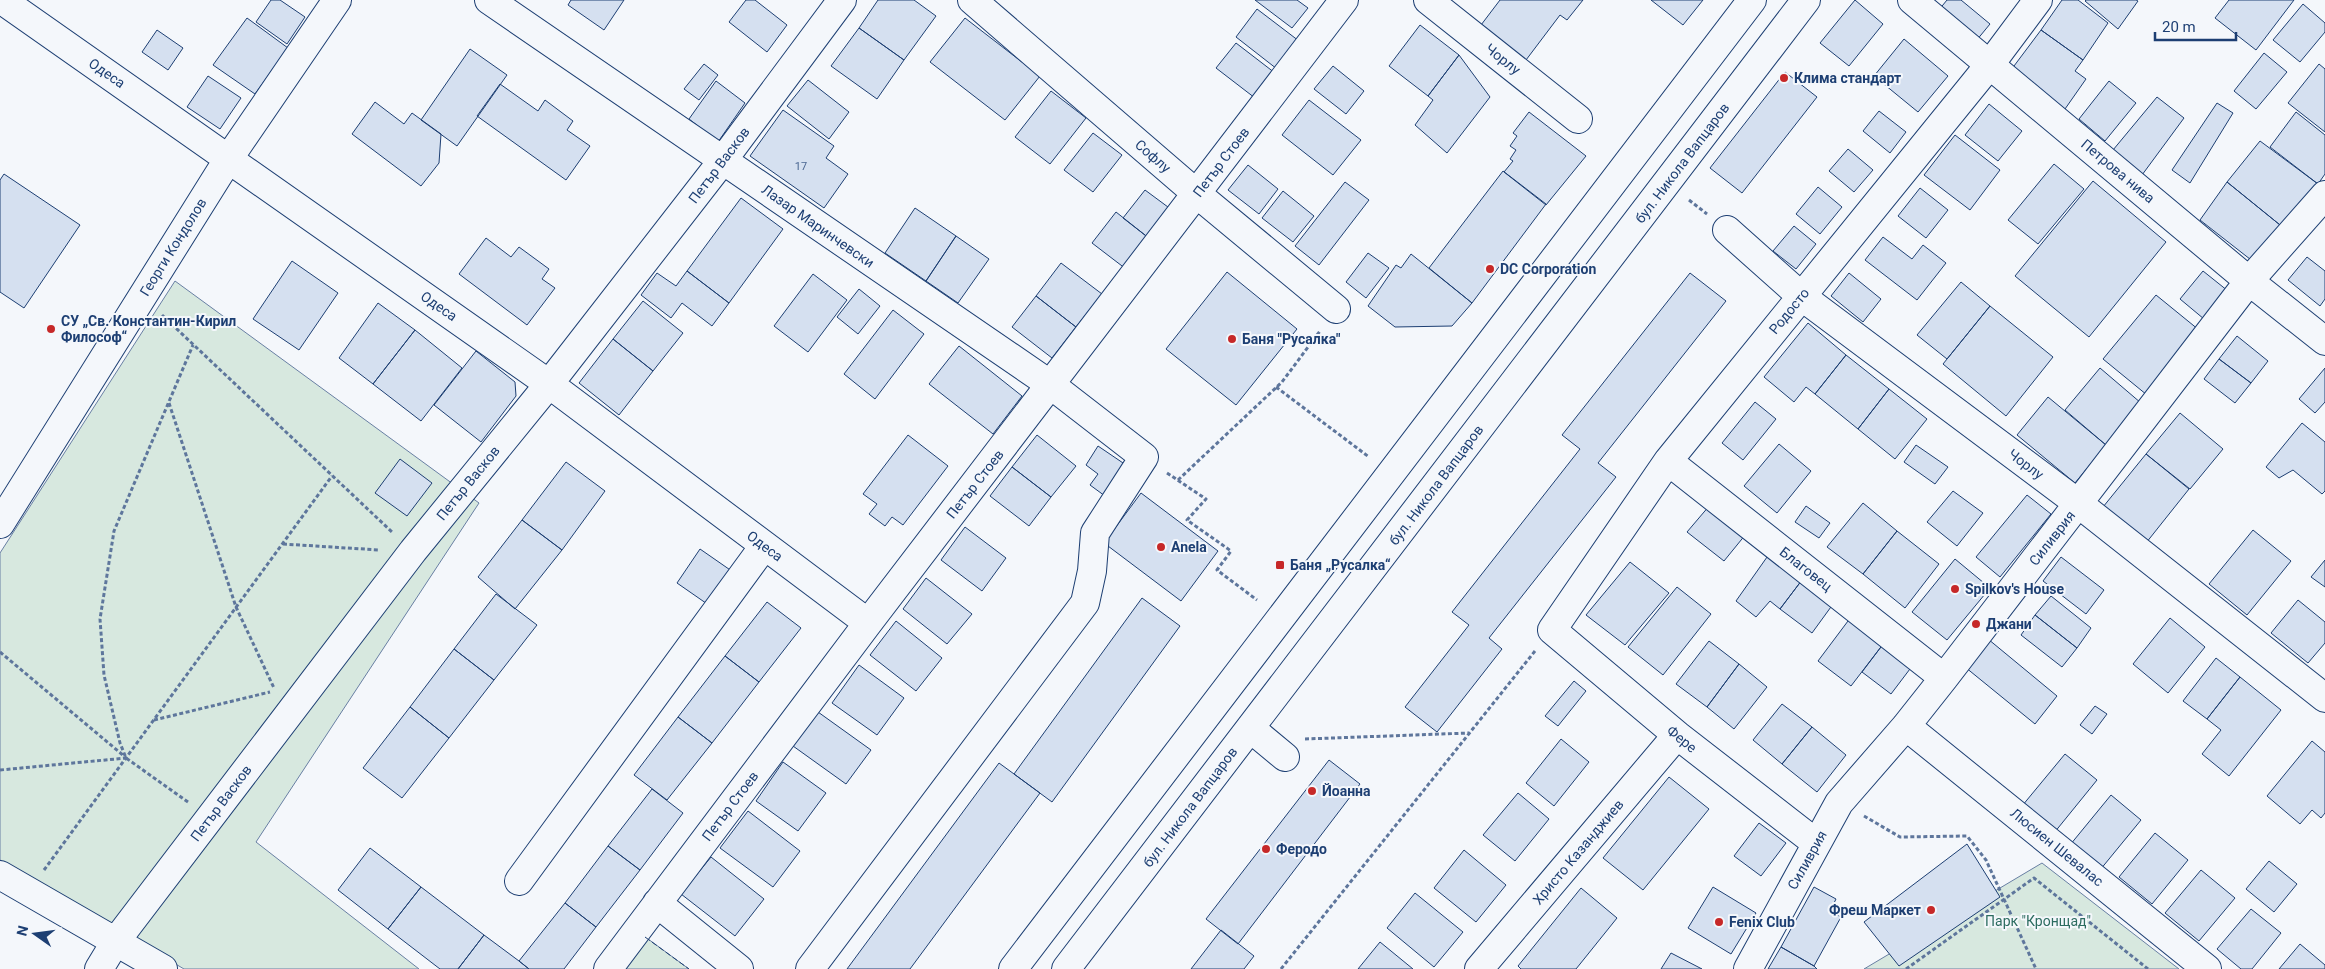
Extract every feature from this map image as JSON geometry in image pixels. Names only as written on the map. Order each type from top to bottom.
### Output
[{"type":"street","name":"Одеса","points":[[2,0],[549,384],[868,622]]},
{"type":"street","name":"Георги Кондолов","points":[[0,524],[229,158],[337,0]]},
{"type":"street","name":"Лазар Маринчевски","points":[[489,0],[1051,385],[1144,457]]},
{"type":"street","name":"Петър Васков","points":[[99,969],[116,941],[413,551],[549,384],[723,160],[842,0]]},
{"type":"street","name":"Софлу","points":[[972,0],[1197,194],[1336,309]]},
{"type":"street","name":"Петър Стоев","points":[[608,969],[868,622],[1344,0]]},
{"type":"street","name":"Чорлу","points":[[1428,0],[1578,119]]},
{"type":"street","points":[[1013,969],[1752,0]]},
{"type":"street","name":"бул. Никола Вапцаров","points":[[1066,969],[1806,0]]},
{"type":"street","name":"Петрова нива","points":[[1912,0],[1990,63],[2249,281],[2325,341]]},
{"type":"street","name":"Родосто","points":[[1552,630],[1668,461],[1990,63],[2038,0]]},
{"type":"street","name":"Силиврия","points":[[1748,969],[1839,803],[1906,726],[1944,678],[2249,281],[2325,195]]},
{"type":"street","name":"Чорлу","points":[[1727,230],[1801,296],[2079,504],[2322,690]]},
{"type":"street","points":[[810,969],[1085,603],[1092,571],[1095,533],[1144,457]]},
{"type":"street","name":"Благовец","points":[[1668,461],[1944,678]]},
{"type":"street","points":[[519,881],[764,546]]},
{"type":"street","name":"Фере","points":[[1552,630],[1677,735],[1816,843]]},
{"type":"street","name":"Люсиен Шевалас","points":[[1906,726],[2208,969]]},
{"type":"street","points":[[1250,728],[1285,757]]},
{"type":"street","name":"Христо Казанджиев","points":[[1487,966],[1677,735]]},
{"type":"street","points":[[0,875],[163,969]]},
{"type":"street","points":[[657,903],[739,969]]},
{"type":"path","points":[[1666,183],[1727,230]]},
{"type":"path","points":[[142,297],[413,551]]},
{"type":"path","points":[[1178,480],[1276,387],[1336,309]]},
{"type":"path","points":[[126,758],[120,743],[104,675],[100,619],[114,531],[193,345]]},
{"type":"path","points":[[1276,387],[1369,458]]},
{"type":"path","points":[[154,720],[275,691],[236,607],[169,402]]},
{"type":"path","points":[[1144,457],[1206,499],[1187,520],[1231,551],[1217,570],[1257,600]]},
{"type":"path","points":[[29,890],[332,476]]},
{"type":"path","points":[[282,544],[413,551]]},
{"type":"path","points":[[1281,969],[1552,630]]},
{"type":"path","points":[[0,652],[126,758],[210,818]]},
{"type":"path","points":[[1285,757],[1301,740],[1470,733]]},
{"type":"path","points":[[0,770],[126,758]]},
{"type":"path","points":[[1839,803],[1900,837],[1967,836],[1986,860],[2036,969]]},
{"type":"path","points":[[1906,969],[2034,878],[2148,969]]},
{"type":"green space","points":[[175,281],[479,503],[256,842],[419,969],[184,969],[0,860],[0,553]]},
{"type":"green space","name":"Парк \"Кронщад\"","points":[[2042,863],[2179,969],[1864,969]]},
{"type":"green space","points":[[644,936],[689,969],[620,969]]},
{"type":"building","points":[[271,0],[280,0],[305,17],[287,44],[256,22]]},
{"type":"building","points":[[571,0],[624,0],[604,30],[568,5]]},
{"type":"building","points":[[746,0],[755,0],[787,25],[767,52],[729,22]]},
{"type":"building","points":[[878,0],[914,0],[936,16],[904,60],[859,28]]},
{"type":"building","points":[[1255,0],[1297,0],[1308,8],[1292,28]]},
{"type":"building","points":[[1500,0],[1583,0],[1567,20],[1560,15],[1526,60],[1481,25]]},
{"type":"building","points":[[1651,0],[1703,0],[1683,25]]},
{"type":"building","points":[[1855,0],[1883,24],[1849,66],[1820,43]]},
{"type":"building","points":[[1947,0],[1961,0],[1990,24],[1976,41],[1938,11]]},
{"type":"building","points":[[2062,0],[2078,0],[2108,23],[2083,60],[2041,30]]},
{"type":"building","points":[[2086,0],[2136,0],[2138,1],[2118,29]]},
{"type":"building","points":[[2229,0],[2294,0],[2256,50],[2215,18]]},
{"type":"building","points":[[2303,4],[2325,23],[2325,32],[2300,62],[2273,40]]},
{"type":"building","points":[[1257,9],[1299,41],[1277,69],[1236,37]]},
{"type":"building","points":[[247,18],[288,48],[255,94],[213,65]]},
{"type":"building","points":[[965,18],[1040,76],[1005,120],[930,62]]},
{"type":"building","points":[[1420,25],[1459,55],[1428,96],[1389,66]]},
{"type":"building","points":[[859,28],[904,60],[877,99],[831,66]]},
{"type":"building","points":[[157,30],[183,48],[168,70],[142,52]]},
{"type":"building","points":[[2041,30],[2083,60],[2075,71],[2086,79],[2065,109],[2011,70]]},
{"type":"building","points":[[1904,39],[1948,76],[1918,112],[1874,76]]},
{"type":"building","points":[[1236,43],[1275,73],[1255,98],[1216,68]]},
{"type":"building","points":[[470,49],[507,75],[457,146],[421,120]]},
{"type":"building","points":[[2264,53],[2287,72],[2256,109],[2234,91]]},
{"type":"building","points":[[1459,55],[1490,97],[1447,153],[1415,125],[1433,100],[1428,96]]},
{"type":"building","points":[[704,64],[718,75],[699,100],[684,89]]},
{"type":"building","points":[[2319,64],[2325,69],[2325,132],[2288,103]]},
{"type":"building","points":[[1333,66],[1364,91],[1346,114],[1314,89]]},
{"type":"building","points":[[1785,72],[1817,97],[1742,193],[1710,168]]},
{"type":"building","points":[[208,76],[241,98],[220,129],[187,107]]},
{"type":"building","points":[[808,80],[849,112],[829,139],[787,106]]},
{"type":"building","points":[[716,81],[745,103],[718,142],[689,119]]},
{"type":"building","points":[[2109,81],[2136,103],[2105,141],[2079,119]]},
{"type":"building","points":[[500,84],[538,111],[545,100],[573,121],[567,130],[590,146],[566,180],[477,116]]},
{"type":"building","points":[[1051,91],[1086,118],[1050,164],[1015,137]]},
{"type":"building","points":[[2157,97],[2184,118],[2142,175],[2113,150]]},
{"type":"building","points":[[1309,100],[1361,140],[1333,175],[1282,135]]},
{"type":"building","points":[[375,102],[404,124],[412,113],[441,134],[439,163],[421,186],[352,134]]},
{"type":"building","points":[[2217,103],[2233,113],[2190,183],[2172,170]]},
{"type":"building","points":[[1989,104],[2022,131],[1998,161],[1965,135]]},
{"type":"building","points":[[783,110],[834,146],[826,158],[848,174],[824,208],[750,156]]},
{"type":"building","points":[[1879,111],[1906,132],[1890,153],[1863,131]]},
{"type":"building","points":[[1529,112],[1586,156],[1546,205],[1504,172],[1513,161],[1510,159],[1516,150],[1510,146],[1517,136],[1513,133]]},
{"type":"building","points":[[2296,112],[2325,135],[2325,174],[2318,184],[2270,147]]},
{"type":"building","points":[[1093,133],[1122,155],[1093,192],[1064,170]]},
{"type":"building","points":[[1955,135],[2000,170],[1970,210],[1924,175]]},
{"type":"building","points":[[2260,141],[2318,184],[2285,229],[2227,182]]},
{"type":"building","points":[[1848,149],[1873,170],[1854,192],[1829,171]]},
{"type":"building","points":[[2054,164],[2084,189],[2038,244],[2008,220]]},
{"type":"building","points":[[1248,165],[1278,189],[1259,214],[1228,190]]},
{"type":"building","points":[[1503,171],[1546,204],[1472,303],[1429,268]]},
{"type":"building","points":[[4,174],[80,225],[24,308],[0,292],[0,180]]},
{"type":"building","points":[[2093,181],[2166,242],[2089,337],[2015,276]]},
{"type":"building","points":[[1345,182],[1369,200],[1319,265],[1295,246]]},
{"type":"building","points":[[2227,182],[2285,229],[2255,263],[2200,220]]},
{"type":"building","points":[[1818,187],[1842,207],[1820,234],[1796,214]]},
{"type":"building","points":[[1920,188],[1948,210],[1926,238],[1898,216]]},
{"type":"building","points":[[1145,190],[1172,210],[1150,239],[1123,218]]},
{"type":"building","points":[[1283,191],[1314,216],[1293,242],[1262,218]]},
{"type":"building","points":[[741,198],[783,229],[729,303],[687,271]]},
{"type":"building","points":[[915,208],[956,236],[926,281],[885,253]]},
{"type":"building","points":[[1116,212],[1150,239],[1126,269],[1092,243]]},
{"type":"building","points":[[1794,226],[1816,244],[1796,269],[1773,251]]},
{"type":"building","points":[[956,236],[989,259],[958,303],[926,281]]},
{"type":"building","points":[[1883,237],[1912,259],[1923,245],[1946,263],[1917,300],[1865,260]]},
{"type":"building","points":[[486,238],[511,257],[519,247],[549,269],[542,279],[555,288],[527,325],[459,274]]},
{"type":"building","points":[[1368,253],[1389,268],[1366,298],[1346,282]]},
{"type":"building","points":[[1411,254],[1472,303],[1452,326],[1395,327],[1368,306],[1396,265],[1401,268]]},
{"type":"building","points":[[2307,257],[2325,271],[2325,299],[2320,306],[2288,280]]},
{"type":"building","points":[[292,261],[338,293],[299,350],[253,319]]},
{"type":"building","points":[[1061,263],[1102,294],[1076,327],[1036,296]]},
{"type":"building","points":[[687,271],[729,303],[712,326],[682,303],[671,318],[641,295],[657,273],[676,286]]},
{"type":"building","points":[[2203,271],[2228,291],[2204,319],[2180,299]]},
{"type":"building","name":"Баня \"Русалка\"","points":[[1227,272],[1297,329],[1236,405],[1166,349]]},
{"type":"building","points":[[1690,273],[1726,301],[1598,463],[1616,477],[1489,638],[1502,649],[1437,732],[1405,707],[1469,625],[1452,612],[1580,449],[1562,435]]},
{"type":"building","points":[[1849,273],[1881,299],[1863,322],[1831,296]]},
{"type":"building","points":[[813,274],[847,300],[808,352],[774,326]]},
{"type":"building","points":[[1961,282],[1990,306],[1947,359],[1917,335]]},
{"type":"building","points":[[859,289],[880,306],[858,334],[837,317]]},
{"type":"building","points":[[2156,295],[2199,330],[2147,395],[2103,359]]},
{"type":"building","points":[[1036,296],[1076,327],[1052,358],[1012,327]]},
{"type":"building","points":[[643,301],[683,333],[653,371],[613,339]]},
{"type":"building","points":[[378,303],[415,330],[373,384],[339,358]]},
{"type":"building","points":[[1990,306],[2053,357],[2006,416],[1943,364]]},
{"type":"building","points":[[893,310],[924,334],[875,399],[844,374]]},
{"type":"building","points":[[1808,323],[1846,355],[1815,394],[1806,387],[1794,402],[1764,377]]},
{"type":"building","points":[[415,330],[462,368],[421,421],[373,384]]},
{"type":"building","points":[[2237,336],[2268,361],[2251,383],[2219,359]]},
{"type":"building","points":[[613,339],[653,371],[619,415],[579,383]]},
{"type":"building","points":[[959,346],[1022,396],[993,434],[929,384]]},
{"type":"building","points":[[476,351],[515,382],[516,396],[481,442],[434,405]]},
{"type":"building","points":[[1846,355],[1889,389],[1858,429],[1815,394]]},
{"type":"building","points":[[2219,359],[2251,383],[2235,403],[2204,379]]},
{"type":"building","points":[[2100,368],[2141,403],[2106,445],[2065,410]]},
{"type":"building","points":[[2325,368],[2325,402],[2315,413],[2299,399]]},
{"type":"building","points":[[1889,389],[1927,419],[1895,459],[1858,429]]},
{"type":"building","points":[[2048,397],[2106,445],[2075,483],[2017,435]]},
{"type":"building","points":[[1755,402],[1776,419],[1743,460],[1722,443]]},
{"type":"building","points":[[2180,413],[2223,449],[2190,489],[2146,454]]},
{"type":"building","points":[[2302,423],[2325,442],[2325,491],[2322,494],[2293,470],[2279,478],[2266,467]]},
{"type":"building","points":[[908,435],[948,466],[903,525],[892,517],[885,526],[869,514],[877,504],[863,494]]},
{"type":"building","points":[[1037,435],[1076,466],[1051,497],[1012,467]]},
{"type":"building","points":[[1779,444],[1811,471],[1777,513],[1744,486]]},
{"type":"building","points":[[1916,445],[1948,467],[1935,484],[1904,462]]},
{"type":"building","points":[[1098,446],[1126,465],[1105,496],[1090,485],[1098,474],[1086,465]]},
{"type":"building","points":[[2146,454],[2189,489],[2146,543],[2103,507]]},
{"type":"building","points":[[400,459],[432,483],[407,516],[375,493]]},
{"type":"building","points":[[566,462],[605,491],[562,550],[522,520]]},
{"type":"building","points":[[1012,467],[1051,497],[1029,526],[990,496]]},
{"type":"building","points":[[1953,491],[1983,513],[1957,546],[1927,522]]},
{"type":"building","name":"Anela","points":[[1141,493],[1218,551],[1181,601],[1104,543]]},
{"type":"building","points":[[2027,495],[2051,514],[2000,577],[1976,557]]},
{"type":"building","points":[[1863,503],[1897,531],[1863,574],[1827,547]]},
{"type":"building","points":[[1710,505],[1746,534],[1724,561],[1687,532]]},
{"type":"building","points":[[1806,506],[1830,523],[1819,538],[1795,522]]},
{"type":"building","points":[[522,520],[562,550],[515,609],[478,577]]},
{"type":"building","points":[[965,527],[1006,558],[982,591],[941,560]]},
{"type":"building","points":[[2253,530],[2291,561],[2247,615],[2209,584]]},
{"type":"building","points":[[1897,531],[1939,564],[1905,608],[1863,574]]},
{"type":"building","points":[[700,549],[736,574],[713,608],[677,583]]},
{"type":"building","points":[[1772,550],[1805,576],[1780,609],[1770,601],[1756,617],[1736,601]]},
{"type":"building","points":[[2061,557],[2104,590],[2086,614],[2043,581]]},
{"type":"building","points":[[1955,559],[1990,588],[1947,640],[1912,612]]},
{"type":"building","points":[[2325,560],[2325,587],[2311,577]]},
{"type":"building","points":[[1630,562],[1669,593],[1625,645],[1586,615]]},
{"type":"building","points":[[1805,576],[1836,600],[1812,633],[1780,609]]},
{"type":"building","points":[[926,578],[972,614],[947,644],[903,609]]},
{"type":"building","points":[[1677,587],[1711,614],[1663,675],[1628,647]]},
{"type":"building","points":[[496,594],[537,625],[494,680],[454,649]]},
{"type":"building","points":[[2051,596],[2091,628],[2077,648],[2035,615]]},
{"type":"building","points":[[1142,598],[1180,626],[1052,802],[1014,774]]},
{"type":"building","points":[[2298,600],[2325,622],[2325,643],[2308,663],[2271,633]]},
{"type":"building","points":[[767,602],[801,628],[759,682],[725,656]]},
{"type":"building","points":[[1854,613],[1887,639],[1851,686],[1818,661]]},
{"type":"building","points":[[2035,615],[2077,648],[2062,667],[2021,635]]},
{"type":"building","points":[[2170,618],[2205,647],[2168,693],[2133,664]]},
{"type":"building","points":[[896,621],[942,658],[916,691],[870,655]]},
{"type":"building","points":[[1887,639],[1916,661],[1891,694],[1862,672]]},
{"type":"building","points":[[1988,639],[2057,696],[2035,724],[1965,667]]},
{"type":"building","points":[[1709,641],[1739,664],[1707,707],[1676,684]]},
{"type":"building","points":[[454,649],[494,680],[449,738],[410,707]]},
{"type":"building","points":[[725,656],[759,682],[712,743],[678,717]]},
{"type":"building","points":[[2216,658],[2240,677],[2207,719],[2183,701]]},
{"type":"building","points":[[1739,664],[1767,687],[1734,729],[1707,707]]},
{"type":"building","points":[[859,665],[904,698],[877,735],[832,703]]},
{"type":"building","points":[[2240,677],[2281,710],[2229,776],[2202,754],[2221,730],[2207,719]]},
{"type":"building","points":[[1574,681],[1586,691],[1558,726],[1545,716]]},
{"type":"building","points":[[1782,704],[1812,727],[1782,764],[1753,740]]},
{"type":"building","points":[[2095,706],[2107,714],[2092,734],[2080,725]]},
{"type":"building","points":[[410,707],[449,738],[402,798],[363,768]]},
{"type":"building","points":[[818,712],[871,750],[846,784],[793,746]]},
{"type":"building","points":[[678,717],[712,743],[667,800],[634,775]]},
{"type":"building","points":[[1812,727],[1846,755],[1817,792],[1782,764]]},
{"type":"building","points":[[1561,739],[1589,762],[1554,806],[1526,783]]},
{"type":"building","points":[[2312,741],[2325,752],[2325,813],[2321,818],[2312,810],[2300,824],[2267,796]]},
{"type":"building","points":[[2065,754],[2097,780],[2054,833],[2022,806]]},
{"type":"building","points":[[1329,760],[1360,784],[1238,944],[1206,919]]},
{"type":"building","points":[[783,762],[826,793],[798,831],[756,801]]},
{"type":"building","points":[[999,763],[1040,793],[910,969],[847,969]]},
{"type":"building","points":[[1669,777],[1709,809],[1643,890],[1603,858]]},
{"type":"building","points":[[652,789],[683,813],[640,870],[608,846]]},
{"type":"building","points":[[1518,793],[1549,819],[1515,861],[1483,835]]},
{"type":"building","points":[[2111,795],[2141,820],[2100,870],[2070,845]]},
{"type":"building","points":[[748,811],[800,851],[773,887],[720,848]]},
{"type":"building","points":[[1759,823],[1786,843],[1761,876],[1734,856]]},
{"type":"building","points":[[2155,833],[2188,860],[2152,904],[2119,877]]},
{"type":"building","name":"Фреш Маркет","points":[[1967,844],[2000,897],[1899,966],[1864,922]]},
{"type":"building","points":[[608,846],[640,870],[596,927],[565,903]]},
{"type":"building","points":[[370,848],[421,887],[388,929],[338,890]]},
{"type":"building","points":[[1464,850],[1506,885],[1476,922],[1434,888]]},
{"type":"building","points":[[711,857],[764,899],[735,936],[681,894]]},
{"type":"building","points":[[2269,861],[2297,884],[2274,912],[2246,889]]},
{"type":"building","points":[[2201,870],[2235,898],[2199,941],[2165,913]]},
{"type":"building","points":[[421,887],[484,935],[458,969],[440,969],[388,929]]},
{"type":"building","points":[[1713,887],[1756,913],[1731,954],[1688,928]]},
{"type":"building","points":[[1814,887],[1836,899],[1830,911],[1841,917],[1814,966],[1781,947]]},
{"type":"building","points":[[1581,888],[1617,918],[1576,969],[1521,969],[1518,966]]},
{"type":"building","points":[[1415,893],[1463,932],[1434,967],[1387,928]]},
{"type":"building","points":[[565,903],[596,927],[564,969],[529,969],[519,961]]},
{"type":"building","points":[[2251,909],[2281,933],[2252,969],[2241,969],[2217,949]]},
{"type":"building","points":[[1221,930],[1254,956],[1244,969],[1191,969]]},
{"type":"building","points":[[484,935],[519,961],[529,969],[458,969]]},
{"type":"building","points":[[1380,942],[1413,969],[1358,969]]},
{"type":"building","points":[[2300,944],[2325,965],[2325,969],[2279,969]]},
{"type":"building","points":[[1781,947],[1814,966],[1817,969],[1768,969]]},
{"type":"building","points":[[1671,953],[1702,969],[1661,969]]},
{"type":"fence","points":[[645,937],[689,969]]},
{"type":"place","name":"Клима стандарт","points":[[1784,78]]},
{"type":"place","name":"DC Corporation","points":[[1490,269]]},
{"type":"place","name":"СУ „Св. Константин-Кирил Философ“","points":[[51,329]]},
{"type":"place","name":"Баня \"Русалка\"","points":[[1232,339]]},
{"type":"place","name":"Anela","points":[[1161,547]]},
{"type":"place","name":"Баня „Русалка“","points":[[1280,565]]},
{"type":"place","name":"Spilkov's House","points":[[1955,589]]},
{"type":"place","name":"Джани","points":[[1976,624]]},
{"type":"place","name":"Йоанна","points":[[1312,791]]},
{"type":"place","name":"Феродо","points":[[1266,849]]},
{"type":"place","name":"Фреш Маркет","points":[[1931,910]]},
{"type":"place","name":"Fenix Club","points":[[1719,922]]}]
